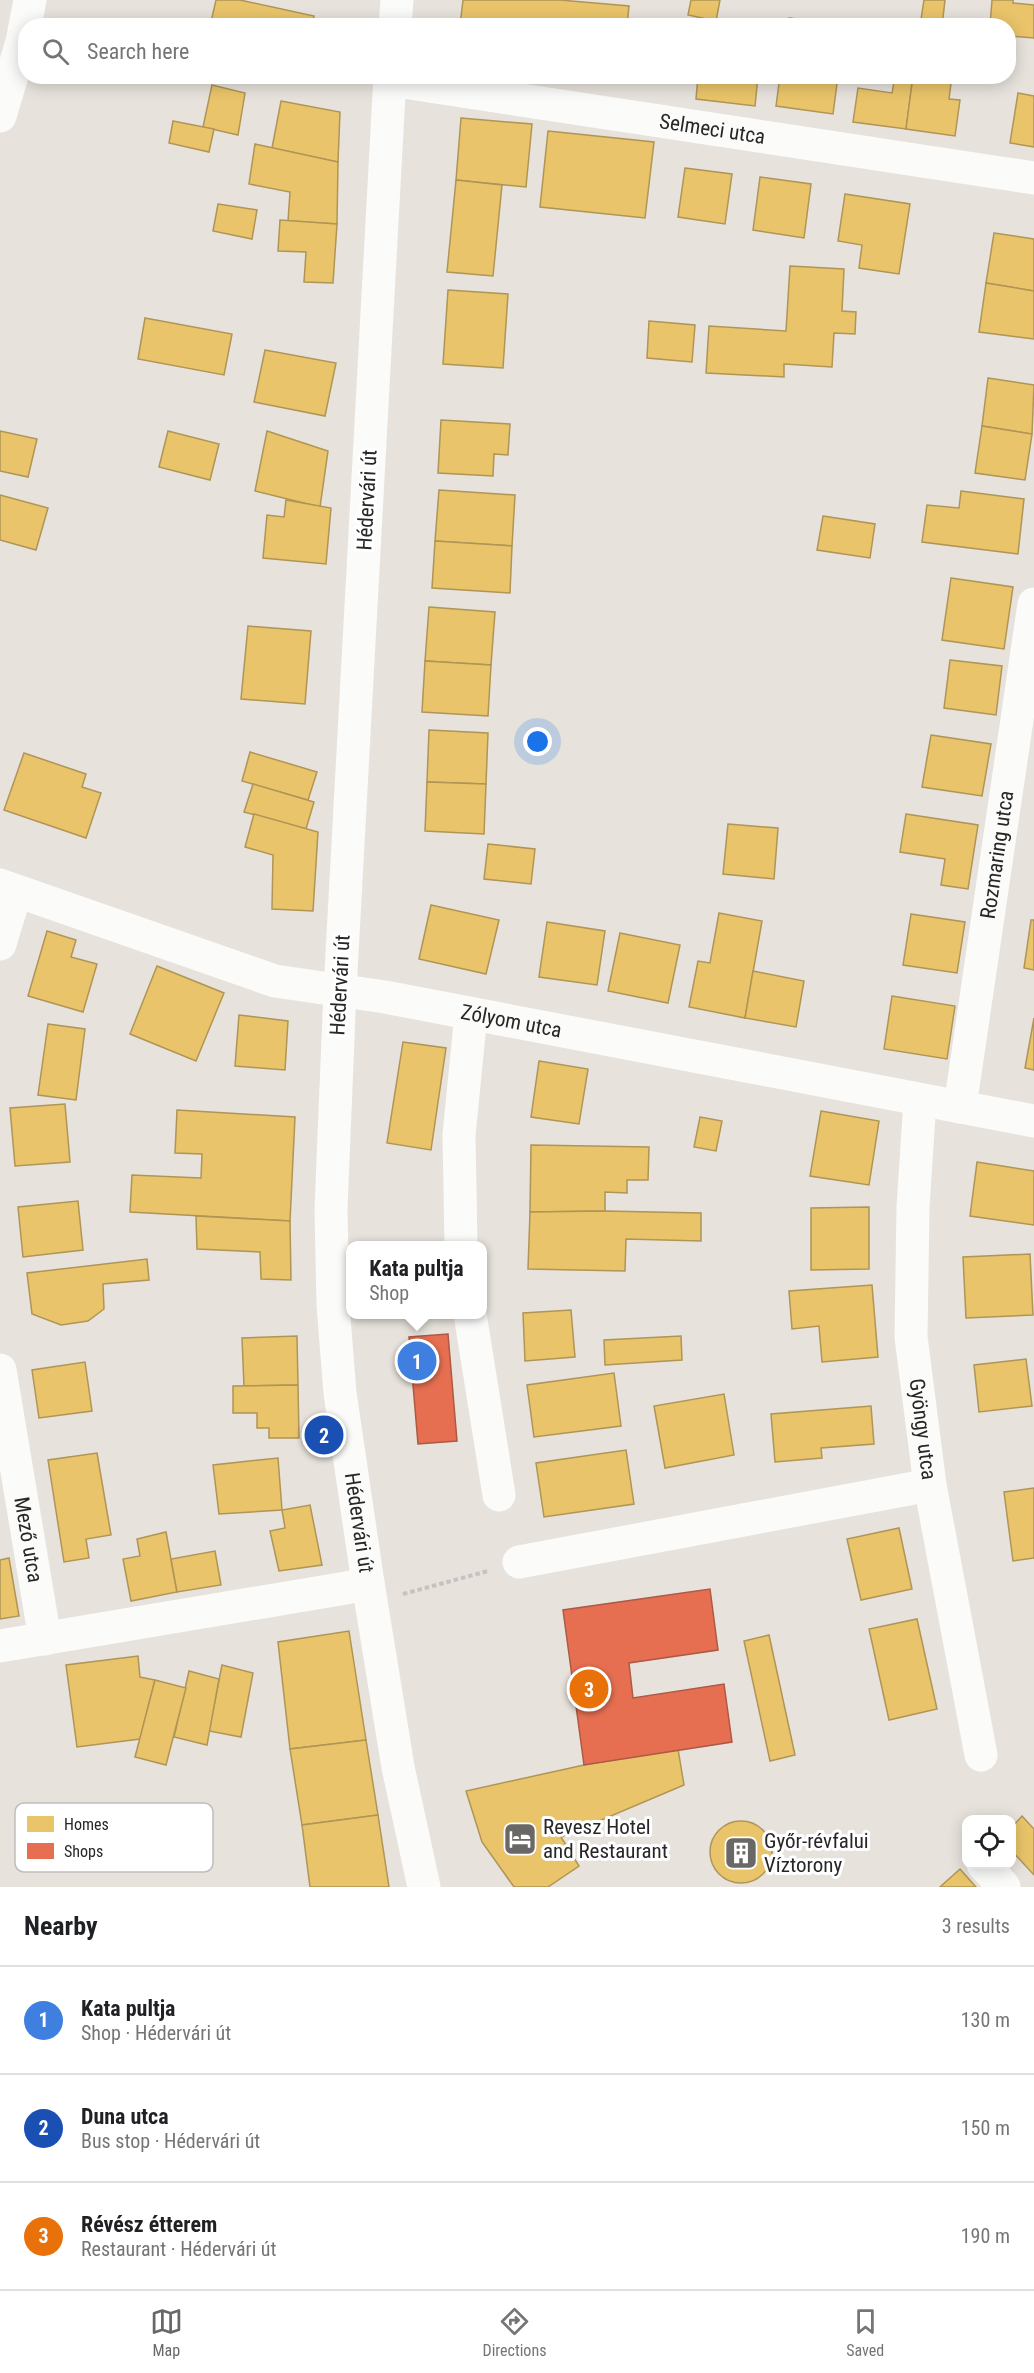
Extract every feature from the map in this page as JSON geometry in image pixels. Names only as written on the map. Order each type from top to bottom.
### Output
[{"type":"street","points":[[27,18],[30,0]]},
{"type":"street","points":[[396,18],[397,0]]},
{"type":"street","points":[[0,116],[18,55]]},
{"type":"street","name":"Hédervári út","points":[[390,84],[340,990],[331,1209],[333,1305],[340,1393],[382,1589],[398,1767],[424,1887]]},
{"type":"street","name":"Selmeci utca","points":[[429,84],[1034,178]]},
{"type":"street","name":"Rozmaring utca","points":[[960,1107],[1034,604]]},
{"type":"street","points":[[0,944],[8,888]]},
{"type":"street","name":"Zólyom utca","points":[[8,888],[275,981],[340,990],[471,1014],[1034,1121]]},
{"type":"street","points":[[461,1241],[459,1135],[471,1014]]},
{"type":"street","name":"Gyöngy utca","points":[[920,1100],[913,1207],[911,1337],[930,1485],[981,1755]]},
{"type":"street","points":[[471,1319],[499,1495]]},
{"type":"street","name":"Mező utca","points":[[0,1370],[45,1639]]},
{"type":"street","points":[[519,1562],[930,1485]]},
{"type":"street","points":[[0,1646],[346,1588],[382,1589]]},
{"type":"street","points":[[987,1869],[1004,1887]]},
{"type":"path","points":[[382,1589],[519,1562]]},
{"type":"building: Homes","points":[[216,0],[240,0],[314,16],[314,18],[212,18]]},
{"type":"building: Homes","points":[[463,0],[560,0],[629,6],[628,18],[461,18]]},
{"type":"building: Homes","points":[[691,0],[720,0],[717,18],[688,15]]},
{"type":"building: Homes","points":[[924,0],[945,0],[943,18],[921,18]]},
{"type":"building: Homes","points":[[992,0],[1013,0],[1013,3],[1034,5],[1034,38],[1016,37],[1016,18],[991,18]]},
{"type":"building: Homes","points":[[697,84],[757,84],[755,106],[696,99]]},
{"type":"building: Homes","points":[[779,84],[837,84],[833,114],[776,106]]},
{"type":"building: Homes","points":[[894,84],[912,84],[906,129],[853,122],[858,88],[892,93]]},
{"type":"building: Homes","points":[[912,84],[951,84],[949,99],[960,100],[955,136],[906,129]]},
{"type":"building: Homes","points":[[212,85],[245,93],[238,135],[203,127]]},
{"type":"building: Homes","points":[[1018,93],[1034,96],[1034,147],[1010,143]]},
{"type":"building: Homes","points":[[281,101],[340,112],[338,162],[272,148]]},
{"type":"building: Homes","points":[[461,118],[532,124],[526,187],[456,180]]},
{"type":"building: Homes","points":[[173,121],[214,129],[209,152],[169,143]]},
{"type":"building: Homes","points":[[548,131],[654,142],[645,218],[540,207]]},
{"type":"building: Homes","points":[[255,144],[338,162],[337,224],[288,221],[290,192],[249,184]]},
{"type":"building: Homes","points":[[685,168],[732,174],[725,224],[678,217]]},
{"type":"building: Homes","points":[[760,177],[811,184],[804,238],[753,230]]},
{"type":"building: Homes","points":[[456,180],[502,185],[493,276],[447,272]]},
{"type":"building: Homes","points":[[845,194],[910,204],[899,274],[859,268],[862,245],[838,241]]},
{"type":"building: Homes","points":[[218,204],[257,210],[252,239],[213,231]]},
{"type":"building: Homes","points":[[280,220],[337,224],[333,283],[304,282],[306,252],[278,251]]},
{"type":"building: Homes","points":[[994,233],[1034,239],[1034,291],[986,283]]},
{"type":"building: Homes","points":[[790,266],[844,269],[842,311],[856,312],[855,334],[834,333],[832,367],[784,364],[784,377],[706,373],[709,326],[786,331]]},
{"type":"building: Homes","points":[[986,283],[1034,291],[1034,339],[979,332]]},
{"type":"building: Homes","points":[[448,290],[508,294],[503,368],[443,364]]},
{"type":"building: Homes","points":[[145,318],[232,334],[224,375],[138,359]]},
{"type":"building: Homes","points":[[649,321],[695,325],[692,362],[647,358]]},
{"type":"building: Homes","points":[[265,350],[336,363],[325,416],[254,402]]},
{"type":"building: Homes","points":[[988,378],[1034,385],[1032,434],[982,426]]},
{"type":"building: Homes","points":[[441,420],[510,424],[508,455],[494,454],[493,476],[438,473]]},
{"type":"building: Homes","points":[[982,426],[1032,434],[1025,480],[975,473]]},
{"type":"building: Homes","points":[[0,431],[37,439],[28,477],[0,471]]},
{"type":"building: Homes","points":[[168,431],[219,444],[210,480],[159,467]]},
{"type":"building: Homes","points":[[267,431],[328,451],[320,507],[255,491]]},
{"type":"building: Homes","points":[[439,490],[515,495],[512,546],[435,541]]},
{"type":"building: Homes","points":[[961,491],[1024,499],[1018,554],[922,542],[927,505],[959,508]]},
{"type":"building: Homes","points":[[0,495],[48,508],[36,550],[0,540]]},
{"type":"building: Homes","points":[[286,500],[331,508],[326,564],[263,558],[267,515],[284,517]]},
{"type":"building: Homes","points":[[823,516],[875,524],[870,558],[817,550]]},
{"type":"building: Homes","points":[[435,541],[512,546],[510,593],[432,588]]},
{"type":"building: Homes","points":[[951,578],[1013,587],[1004,649],[942,640]]},
{"type":"building: Homes","points":[[429,607],[495,612],[491,665],[425,661]]},
{"type":"building: Homes","points":[[248,626],[311,631],[305,704],[241,699]]},
{"type":"building: Homes","points":[[950,660],[1002,666],[996,715],[944,708]]},
{"type":"building: Homes","points":[[425,661],[491,665],[488,716],[422,712]]},
{"type":"building: Homes","points":[[429,730],[488,733],[486,784],[427,782]]},
{"type":"building: Homes","points":[[931,735],[991,744],[982,796],[922,787]]},
{"type":"building: Homes","points":[[250,752],[317,772],[308,800],[242,781]]},
{"type":"building: Homes","points":[[24,753],[86,774],[82,787],[101,793],[86,838],[4,810]]},
{"type":"building: Homes","points":[[427,782],[486,784],[484,834],[425,831]]},
{"type":"building: Homes","points":[[253,784],[314,802],[306,829],[244,812]]},
{"type":"building: Homes","points":[[254,814],[318,832],[313,911],[272,909],[273,855],[245,847]]},
{"type":"building: Homes","points":[[906,814],[978,825],[968,889],[941,885],[945,859],[900,852]]},
{"type":"building: Homes","points":[[728,824],[778,828],[774,879],[723,874]]},
{"type":"building: Homes","points":[[488,844],[535,849],[531,884],[484,879]]},
{"type":"building: Homes","points":[[431,905],[499,920],[486,974],[419,959]]},
{"type":"building: Homes","points":[[719,913],[762,921],[745,1018],[689,1007],[698,961],[710,963]]},
{"type":"building: Homes","points":[[911,914],[965,922],[957,973],[903,965]]},
{"type":"building: Homes","points":[[1031,920],[1034,920],[1034,970],[1024,968]]},
{"type":"building: Homes","points":[[547,922],[605,931],[597,985],[539,977]]},
{"type":"building: Homes","points":[[47,931],[76,940],[71,957],[97,964],[83,1012],[28,996]]},
{"type":"building: Homes","points":[[620,933],[680,945],[668,1003],[608,991]]},
{"type":"building: Homes","points":[[157,966],[224,993],[196,1061],[130,1034]]},
{"type":"building: Homes","points":[[753,971],[804,981],[796,1027],[745,1018]]},
{"type":"building: Homes","points":[[892,996],[955,1006],[947,1059],[884,1049]]},
{"type":"building: Homes","points":[[239,1015],[288,1021],[285,1070],[235,1066]]},
{"type":"building: Homes","points":[[1034,1018],[1034,1070],[1025,1068]]},
{"type":"building: Homes","points":[[48,1024],[85,1029],[76,1100],[38,1095]]},
{"type":"building: Homes","points":[[403,1042],[446,1048],[431,1150],[387,1143]]},
{"type":"building: Homes","points":[[539,1061],[588,1069],[579,1124],[531,1117]]},
{"type":"building: Homes","points":[[65,1104],[70,1162],[15,1166],[10,1108]]},
{"type":"building: Homes","points":[[177,1110],[295,1117],[290,1221],[130,1212],[132,1175],[201,1178],[202,1154],[175,1153]]},
{"type":"building: Homes","points":[[821,1111],[879,1121],[869,1185],[810,1176]]},
{"type":"building: Homes","points":[[700,1117],[722,1121],[716,1151],[694,1147]]},
{"type":"building: Homes","points":[[531,1145],[649,1147],[648,1180],[627,1180],[627,1193],[605,1192],[605,1211],[530,1212]]},
{"type":"building: Homes","points":[[977,1162],[1034,1171],[1034,1225],[970,1216]]},
{"type":"building: Homes","points":[[78,1201],[83,1250],[23,1257],[18,1207]]},
{"type":"building: Homes","points":[[869,1207],[869,1269],[811,1270],[811,1208]]},
{"type":"building: Homes","points":[[530,1212],[701,1213],[701,1241],[626,1239],[625,1271],[528,1269]]},
{"type":"building: Homes","points":[[196,1216],[290,1221],[291,1280],[261,1279],[260,1252],[197,1249]]},
{"type":"building: Homes","points":[[1030,1254],[1033,1315],[966,1318],[963,1257]]},
{"type":"building: Homes","points":[[147,1259],[149,1280],[103,1284],[104,1309],[88,1321],[61,1325],[32,1314],[27,1273]]},
{"type":"building: Homes","points":[[872,1285],[878,1357],[822,1362],[819,1326],[792,1329],[789,1291]]},
{"type":"building: Homes","points":[[571,1310],[575,1357],[525,1361],[523,1313]]},
{"type":"building: Homes","points":[[297,1336],[298,1385],[244,1386],[242,1338]]},
{"type":"building: Homes","points":[[681,1336],[682,1360],[605,1365],[604,1340]]},
{"type":"building: Homes","points":[[1026,1359],[1032,1406],[979,1412],[974,1365]]},
{"type":"building: Homes","points":[[85,1362],[92,1411],[39,1418],[32,1370]]},
{"type":"building: Homes","points":[[614,1373],[621,1426],[534,1437],[527,1385]]},
{"type":"building: Homes","points":[[298,1385],[299,1438],[269,1438],[269,1428],[257,1428],[257,1413],[233,1413],[233,1386]]},
{"type":"building: Homes","points":[[724,1394],[734,1455],[665,1468],[654,1406]]},
{"type":"building: Homes","points":[[871,1406],[874,1444],[821,1448],[822,1458],[775,1462],[771,1414]]},
{"type":"building: Homes","points":[[626,1450],[634,1504],[544,1517],[536,1463]]},
{"type":"building: Homes","points":[[97,1453],[111,1535],[86,1539],[89,1558],[64,1562],[48,1460]]},
{"type":"building: Homes","points":[[278,1458],[282,1510],[219,1514],[213,1465]]},
{"type":"building: Homes","points":[[1034,1488],[1034,1558],[1013,1561],[1004,1492]]},
{"type":"building: Homes","points":[[310,1505],[322,1565],[279,1571],[270,1531],[285,1528],[282,1510]]},
{"type":"building: Homes","points":[[899,1528],[912,1589],[861,1600],[847,1539]]},
{"type":"building: Homes","points":[[166,1532],[177,1592],[131,1601],[123,1559],[140,1556],[137,1539]]},
{"type":"building: Homes","points":[[215,1551],[221,1585],[177,1592],[171,1559]]},
{"type":"building: Homes","points":[[9,1558],[19,1616],[0,1619],[0,1560]]},
{"type":"building: Homes","points":[[917,1619],[937,1709],[889,1720],[869,1629]]},
{"type":"building: Homes","points":[[349,1631],[366,1740],[290,1749],[278,1642]]},
{"type":"building: Homes","points":[[769,1635],[795,1755],[770,1761],[744,1641]]},
{"type":"building: Homes","points":[[138,1656],[140,1677],[155,1680],[140,1739],[77,1747],[66,1665]]},
{"type":"building: Homes","points":[[222,1665],[253,1673],[241,1737],[209,1731]]},
{"type":"building: Homes","points":[[189,1671],[219,1679],[207,1745],[174,1737]]},
{"type":"building: Homes","points":[[155,1680],[186,1688],[166,1765],[135,1757]]},
{"type":"building: Homes","points":[[366,1740],[378,1815],[302,1825],[290,1749]]},
{"type":"building: Homes","points":[[678,1749],[684,1785],[561,1837],[579,1866],[548,1887],[514,1887],[482,1842],[466,1791],[584,1765]]},
{"type":"building: Homes","points":[[378,1815],[389,1887],[310,1887],[302,1825]]},
{"type":"building: Homes","points":[[1022,1816],[1034,1829],[1034,1875],[1016,1855],[1016,1823]]},
{"type":"building: Homes","name":"Győr-révfalui Víztorony","points":[[741,1821],[753,1823],[763,1830],[770,1840],[772,1852],[770,1864],[763,1874],[753,1881],[741,1883],[729,1881],[719,1874],[712,1864],[710,1852],[712,1840],[719,1830],[729,1823]]},
{"type":"building: Homes","points":[[960,1869],[976,1887],[940,1887]]},
{"type":"building: Shops","points":[[448,1334],[457,1441],[418,1444],[409,1337]]},
{"type":"building: Shops","points":[[710,1589],[718,1650],[629,1663],[633,1698],[724,1684],[732,1742],[584,1765],[563,1610]]},
{"type":"place","name":"Kata pultja","points":[[417,1361]]},
{"type":"place","name":"Duna utca","points":[[324,1435]]},
{"type":"place","name":"Révész étterem","points":[[589,1689]]},
{"type":"place","name":"Revesz Hotel and Restaurant","points":[[520,1839]]},
{"type":"place","name":"Győr-révfalui Víztorony","points":[[741,1853]]}]
